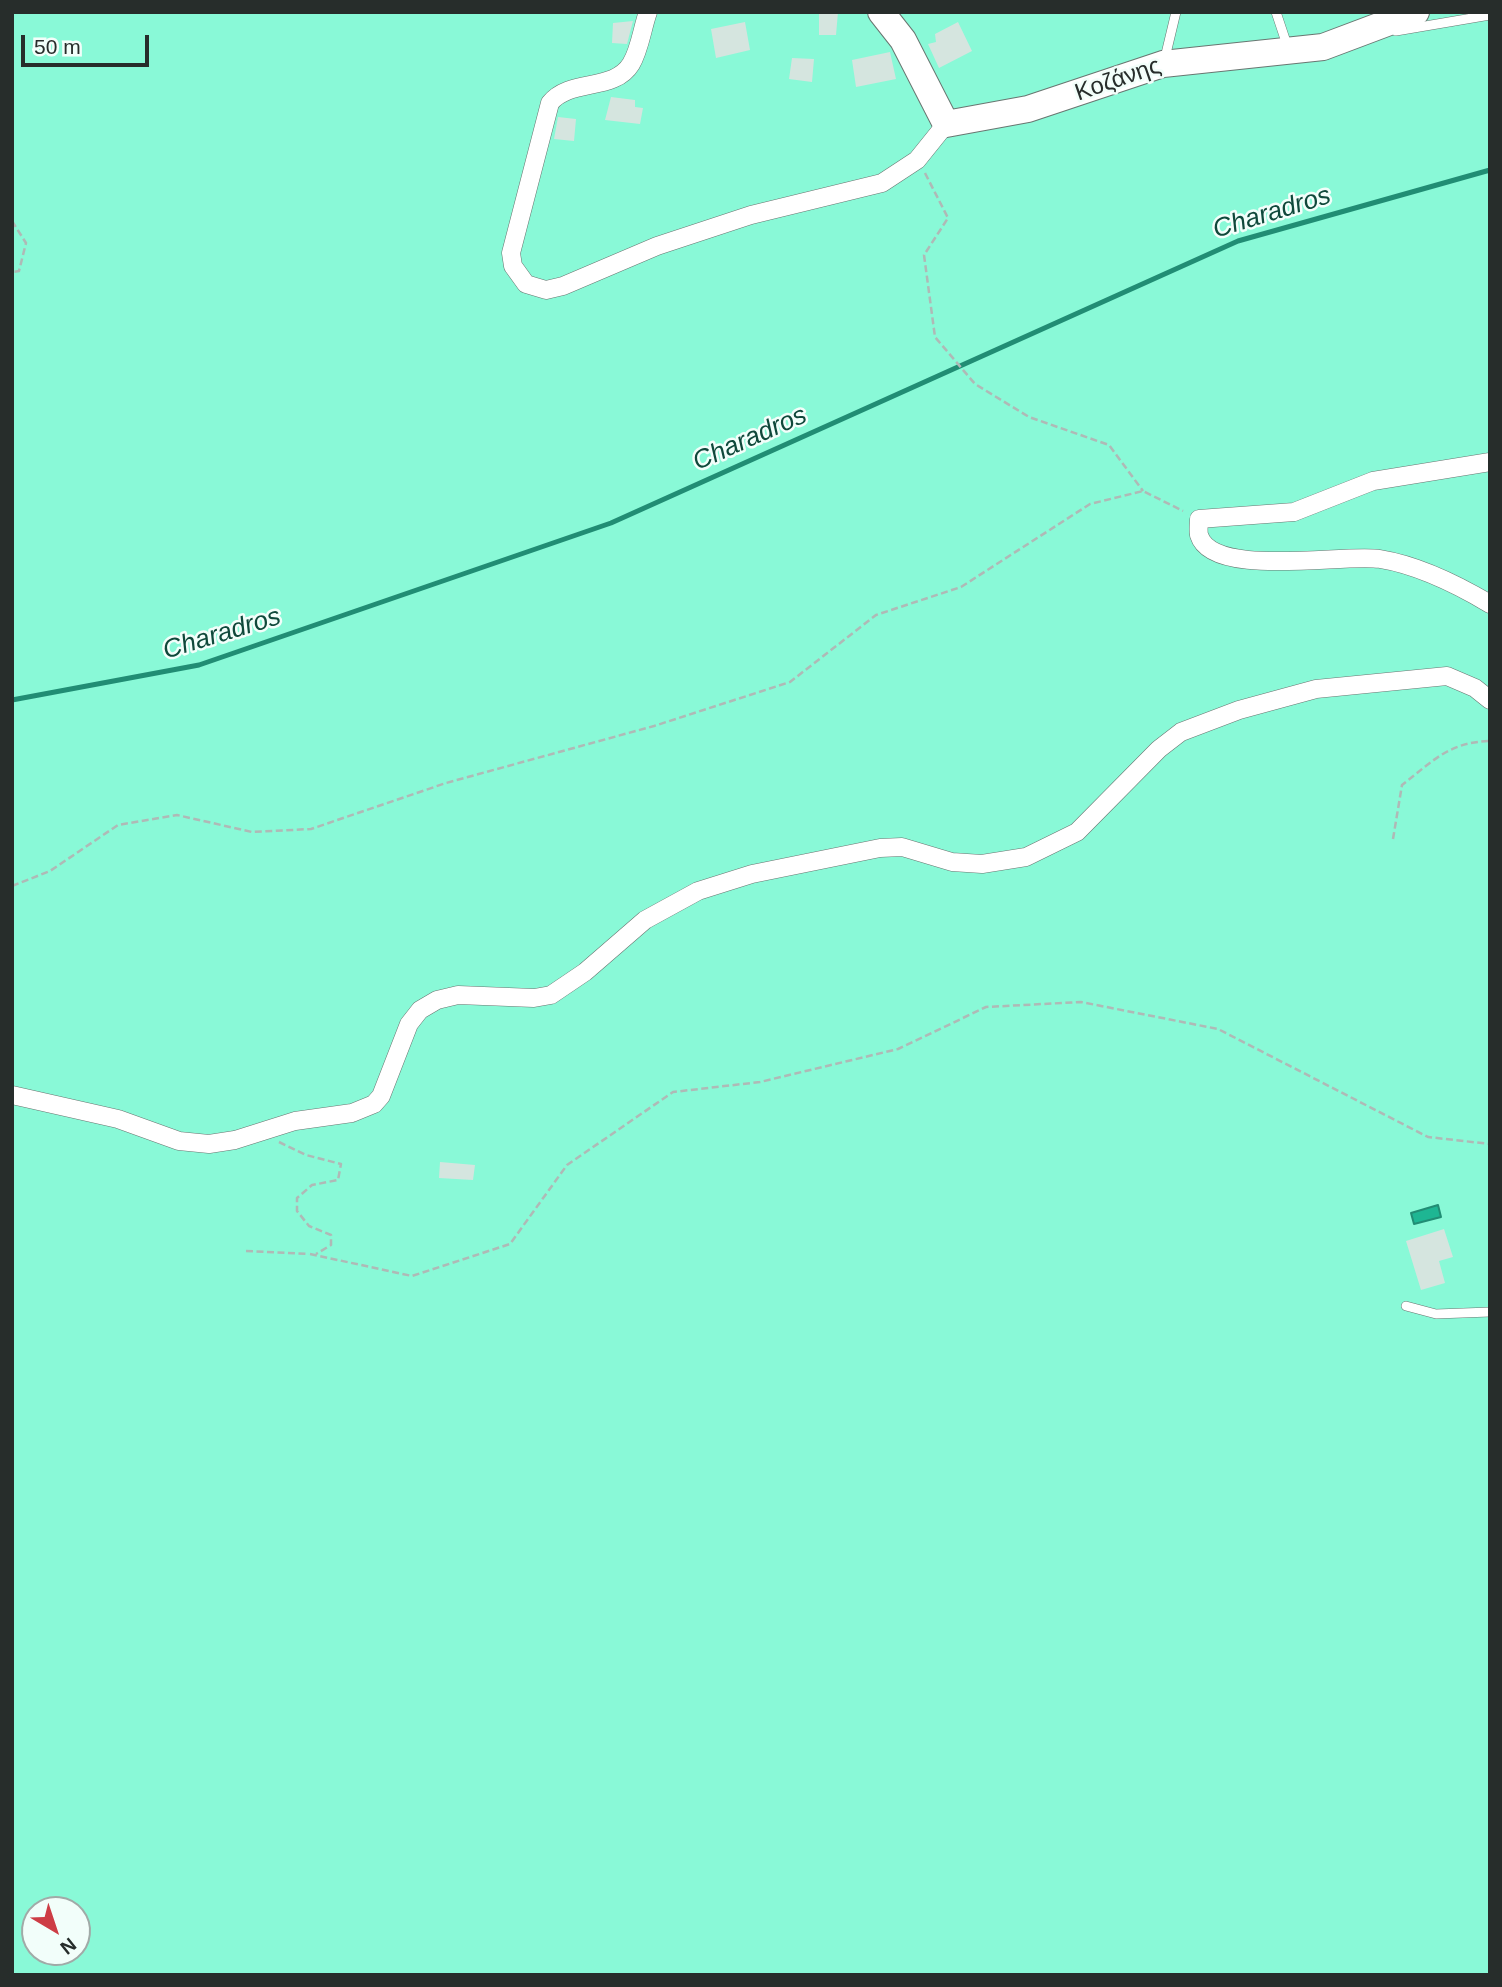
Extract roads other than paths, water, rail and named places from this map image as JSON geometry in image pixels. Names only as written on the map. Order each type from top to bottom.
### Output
[{"type":"street","points":[[648,12],[629,68],[613,79],[561,93],[550,103],[512,253],[517,275],[534,289],[546,290],[563,286],[657,246],[751,215],[882,183],[917,160],[946,124],[904,40],[881,12]]},
{"type":"street","name":"Κοζάνης","points":[[946,124],[1028,109],[1163,64],[1289,53],[1323,47],[1416,12]]},
{"type":"street","points":[[1490,461],[1373,481],[1294,512],[1199,519],[1199,535],[1204,542],[1227,555],[1272,563],[1352,557],[1383,559],[1436,577],[1490,604]]},
{"type":"street","points":[[12,1095],[118,1119],[194,1143],[223,1143],[295,1121],[352,1113],[374,1104],[388,1084],[409,1024],[420,1010],[437,1000],[458,995],[534,998],[551,995],[585,972],[645,920],[698,891],[752,874],[880,848],[902,848],[952,862],[982,864],[1027,857],[1077,832],[1159,749],[1181,732],[1239,710],[1316,689],[1447,676],[1475,688],[1490,701]]},
{"type":"lane","points":[[1163,64],[1177,12]]},
{"type":"lane","points":[[1276,12],[1289,53]]},
{"type":"lane","points":[[1359,35],[1437,26],[1490,15]]},
{"type":"lane","points":[[1406,1306],[1436,1314],[1490,1312]]},
{"type":"waterway","name":"Charadros","points":[[12,700],[199,665],[611,523],[1238,241],[1490,170]]}]
